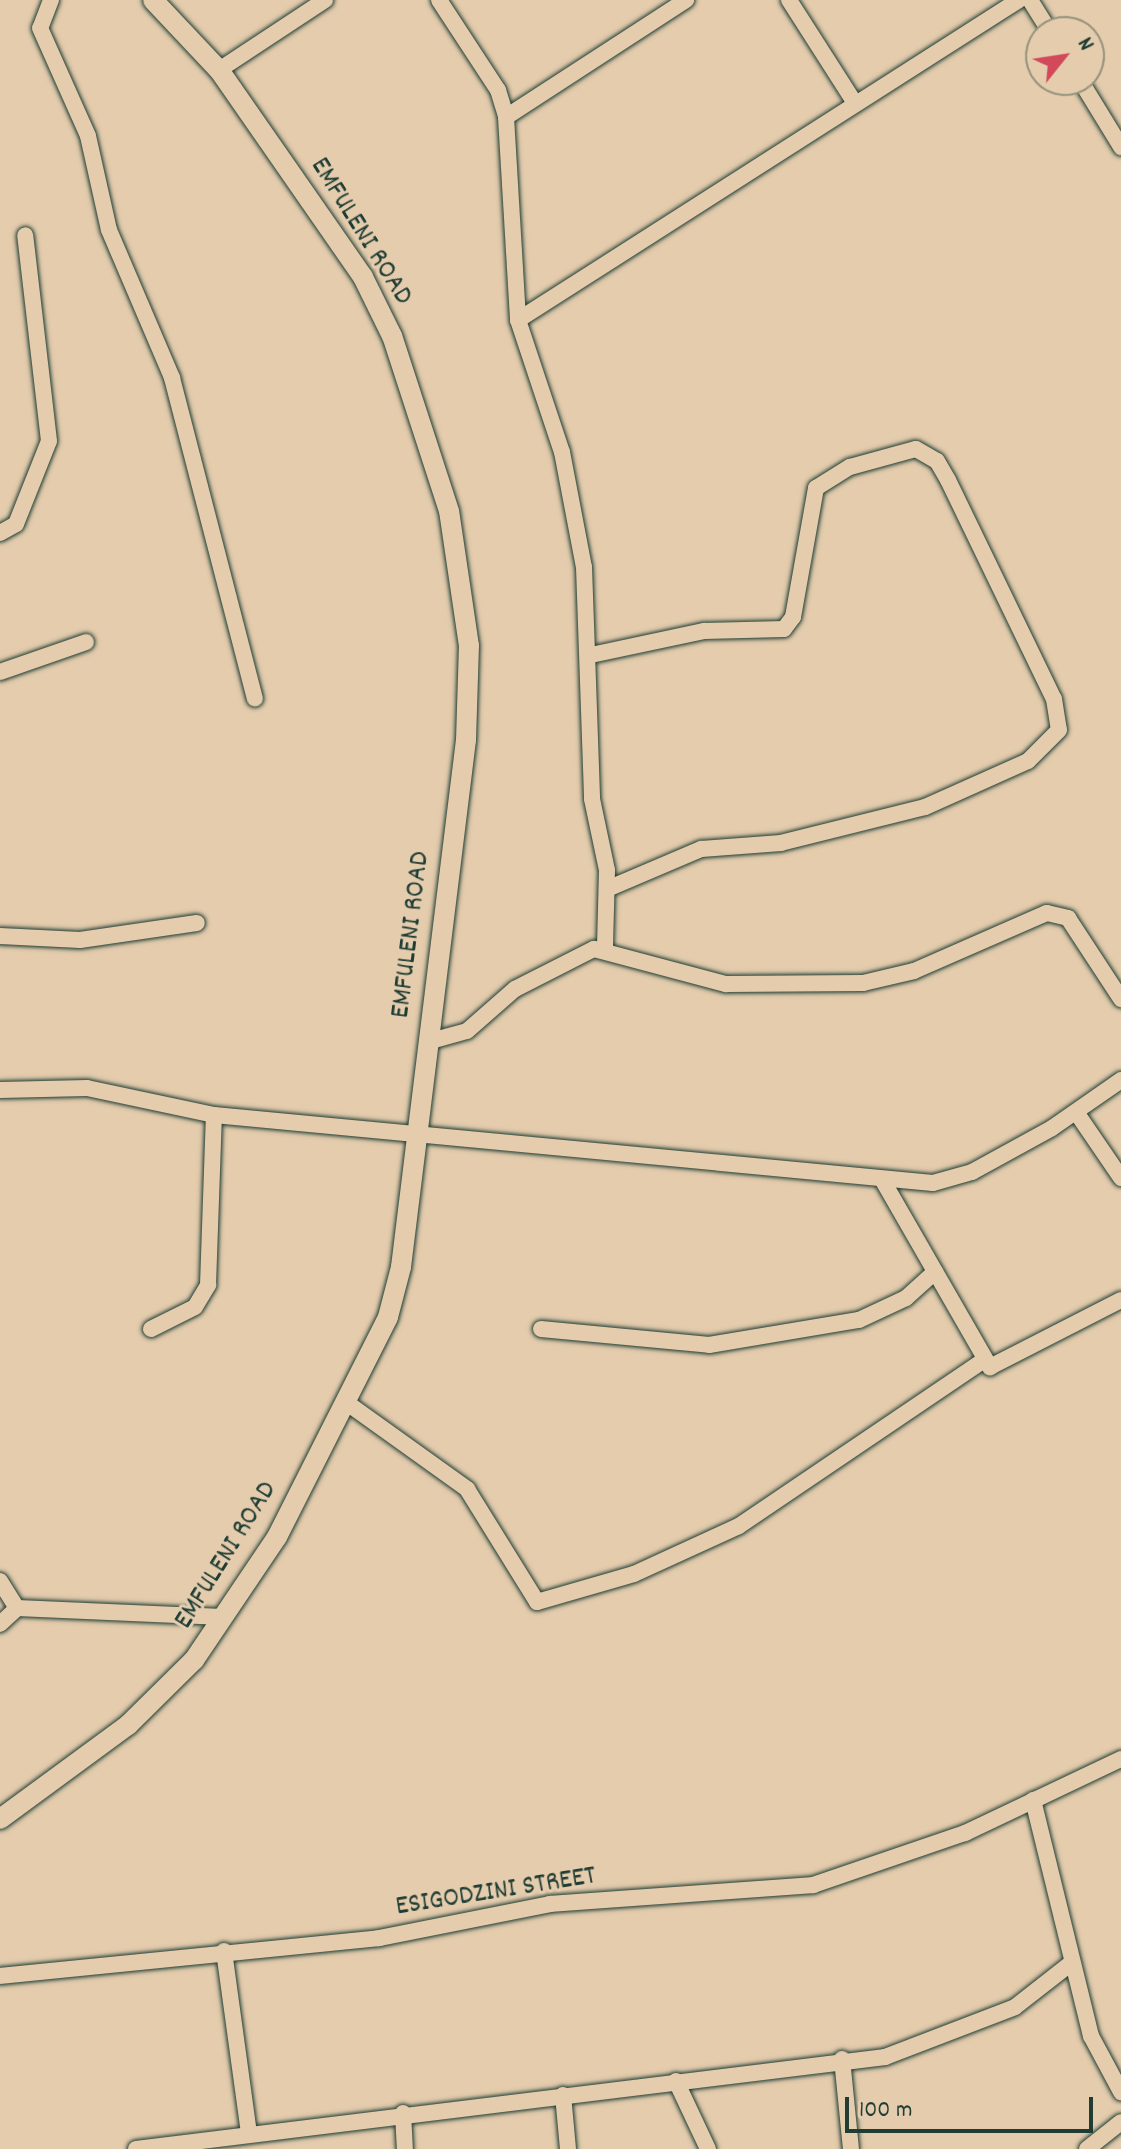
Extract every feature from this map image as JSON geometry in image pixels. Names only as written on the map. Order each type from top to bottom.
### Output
[{"type":"street","points":[[51,0],[40,28],[88,136],[119,258],[172,378],[255,698]]},
{"type":"street","name":"EMFULENI ROAD","points":[[0,1819],[158,1699],[223,1617],[277,1537],[388,1317],[401,1267],[414,1131],[466,740],[469,646],[449,511],[416,399],[363,277],[219,70],[153,0]]},
{"type":"street","points":[[219,70],[325,0]]},
{"type":"street","points":[[439,0],[498,90],[506,117],[518,320],[562,452],[591,655],[592,799],[607,889],[605,949]]},
{"type":"street","points":[[506,117],[686,0]]},
{"type":"street","points":[[789,0],[853,100]]},
{"type":"street","points":[[518,320],[853,100],[1019,0]]},
{"type":"street","points":[[1090,96],[1121,147]]},
{"type":"street","points":[[0,533],[16,524],[49,441],[25,235]]},
{"type":"street","points":[[591,655],[704,631],[784,629],[793,617],[816,488],[850,467],[916,449],[937,461],[948,480],[1054,699],[1059,730],[1028,761],[925,807],[781,843],[701,849],[607,889]]},
{"type":"street","points":[[0,672],[86,642]]},
{"type":"street","points":[[427,1042],[467,1031],[515,989],[605,949],[726,984],[863,983],[914,971],[1061,913],[1121,999]]},
{"type":"street","points":[[0,936],[80,940],[197,923]]},
{"type":"street","points":[[0,1090],[87,1088],[214,1115],[414,1131],[883,1181],[958,1178],[1076,1112],[1121,1080]]},
{"type":"street","points":[[1076,1112],[1121,1178]]},
{"type":"street","points":[[151,1329],[195,1307],[208,1285],[214,1115]]},
{"type":"street","points":[[883,1181],[983,1361],[999,1368],[1121,1300]]},
{"type":"street","points":[[541,1329],[709,1345],[859,1320],[906,1298],[935,1272]]},
{"type":"street","points":[[347,1403],[467,1489],[537,1602],[634,1574],[739,1526],[983,1361]]},
{"type":"street","points":[[0,1581],[17,1608]]},
{"type":"street","points":[[0,1624],[17,1608],[223,1617]]},
{"type":"street","name":"ESIGODZINI STREET","points":[[0,1976],[224,1951],[379,1938],[550,1904],[813,1885],[867,1871],[1121,1759]]},
{"type":"street","points":[[1033,1800],[1070,1964],[1091,2036],[1121,2092]]},
{"type":"street","points":[[224,1951],[249,2133]]},
{"type":"street","points":[[136,2149],[842,2059],[885,2057],[1015,2007],[1070,1964]]},
{"type":"street","points":[[842,2059],[851,2149]]},
{"type":"street","points":[[676,2081],[708,2149]]},
{"type":"street","points":[[563,2095],[568,2149]]},
{"type":"street","points":[[403,2113],[405,2149]]},
{"type":"street","points":[[1087,2149],[1121,2122]]}]
